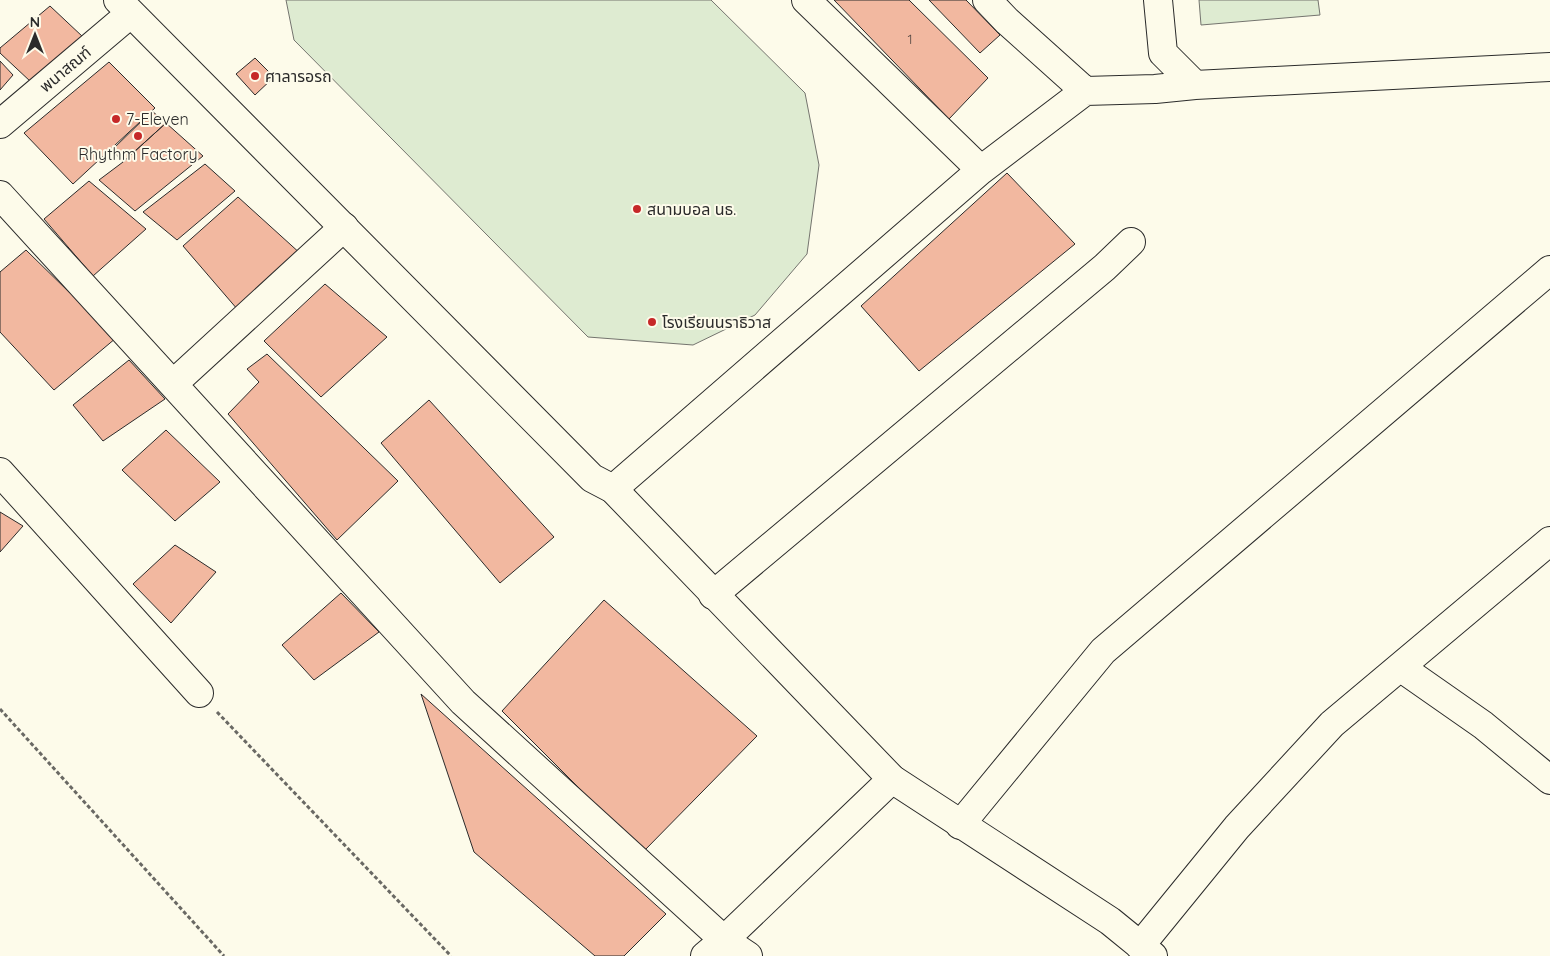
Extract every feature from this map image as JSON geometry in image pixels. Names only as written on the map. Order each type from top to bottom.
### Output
[{"type":"street","points":[[806,0],[981,170]]},
{"type":"street","points":[[987,0],[1007,21],[1085,91]]},
{"type":"street","points":[[1158,0],[1163,53],[1195,85]]},
{"type":"street","points":[[124,7],[592,478],[613,490],[892,779],[1110,921],[1147,951],[1243,820],[1332,724],[1550,541]]},
{"type":"street","name":"พนาสณฑ์","points":[[0,124],[124,7]]},
{"type":"street","points":[[613,490],[981,170],[1085,91],[1155,89],[1195,85],[1550,67]]},
{"type":"street","points":[[0,195],[464,702],[714,948],[748,956]]},
{"type":"street","points":[[173,384],[344,227]]},
{"type":"street","points":[[713,595],[1098,273],[1131,242]]},
{"type":"street","points":[[960,824],[1103,651],[1550,270]]},
{"type":"street","points":[[0,472],[199,693]]},
{"type":"street","points":[[1400,667],[1482,725],[1550,780]]},
{"type":"street","points":[[714,948],[892,779]]},
{"type":"path","points":[[199,693],[451,956]]},
{"type":"path","points":[[0,709],[224,956]]},
{"type":"green space","name":"สนามบอล นธ.","points":[[286,0],[711,0],[805,93],[819,165],[807,254],[755,315],[693,345],[588,337],[294,40]]},
{"type":"green space","points":[[1199,0],[1318,0],[1320,15],[1201,25]]},
{"type":"building","points":[[834,0],[909,0],[988,78],[949,119]]},
{"type":"building","points":[[929,0],[966,0],[1000,35],[980,53]]},
{"type":"building","points":[[50,6],[83,37],[31,82],[0,53],[0,48]]},
{"type":"building","name":"ศาลารอรถ","points":[[255,58],[274,77],[255,95],[236,74]]},
{"type":"building","points":[[0,61],[13,75],[0,90]]},
{"type":"building","points":[[109,62],[155,108],[73,184],[24,133]]},
{"type":"building","name":"Rhythm Factory","points":[[152,111],[166,123],[123,162],[112,150]]},
{"type":"building","points":[[166,123],[203,156],[135,211],[99,180],[123,162]]},
{"type":"building","points":[[205,164],[235,191],[177,240],[143,212]]},
{"type":"building","points":[[1007,173],[1075,244],[919,371],[861,306]]},
{"type":"building","points":[[89,181],[146,229],[93,276],[44,219]]},
{"type":"building","points":[[238,197],[302,255],[238,310],[183,246]]},
{"type":"building","points":[[26,250],[116,338],[54,390],[0,332],[0,272]]},
{"type":"building","points":[[325,284],[387,337],[321,397],[264,341]]},
{"type":"building","points":[[267,354],[398,481],[337,540],[228,414],[259,382],[247,369]]},
{"type":"building","points":[[129,360],[165,399],[103,441],[73,405]]},
{"type":"building","points":[[429,400],[554,537],[500,583],[381,443]]},
{"type":"building","points":[[166,430],[220,482],[175,521],[122,470]]},
{"type":"building","points":[[0,512],[23,526],[0,552]]},
{"type":"building","points":[[175,545],[216,572],[171,623],[133,584]]},
{"type":"building","points":[[341,593],[379,632],[314,680],[282,645]]},
{"type":"building","points":[[604,600],[757,736],[643,852],[502,711]]},
{"type":"building","points":[[421,694],[666,914],[624,956],[595,956],[474,852]]},
{"type":"place","name":"ศาลารอรถ","points":[[255,76]]},
{"type":"place","name":"7-Eleven","points":[[116,119]]},
{"type":"place","name":"Rhythm Factory","points":[[138,136]]},
{"type":"place","name":"สนามบอล นธ.","points":[[637,209]]},
{"type":"place","name":"โรงเรียนนราธิวาส","points":[[652,322]]}]
